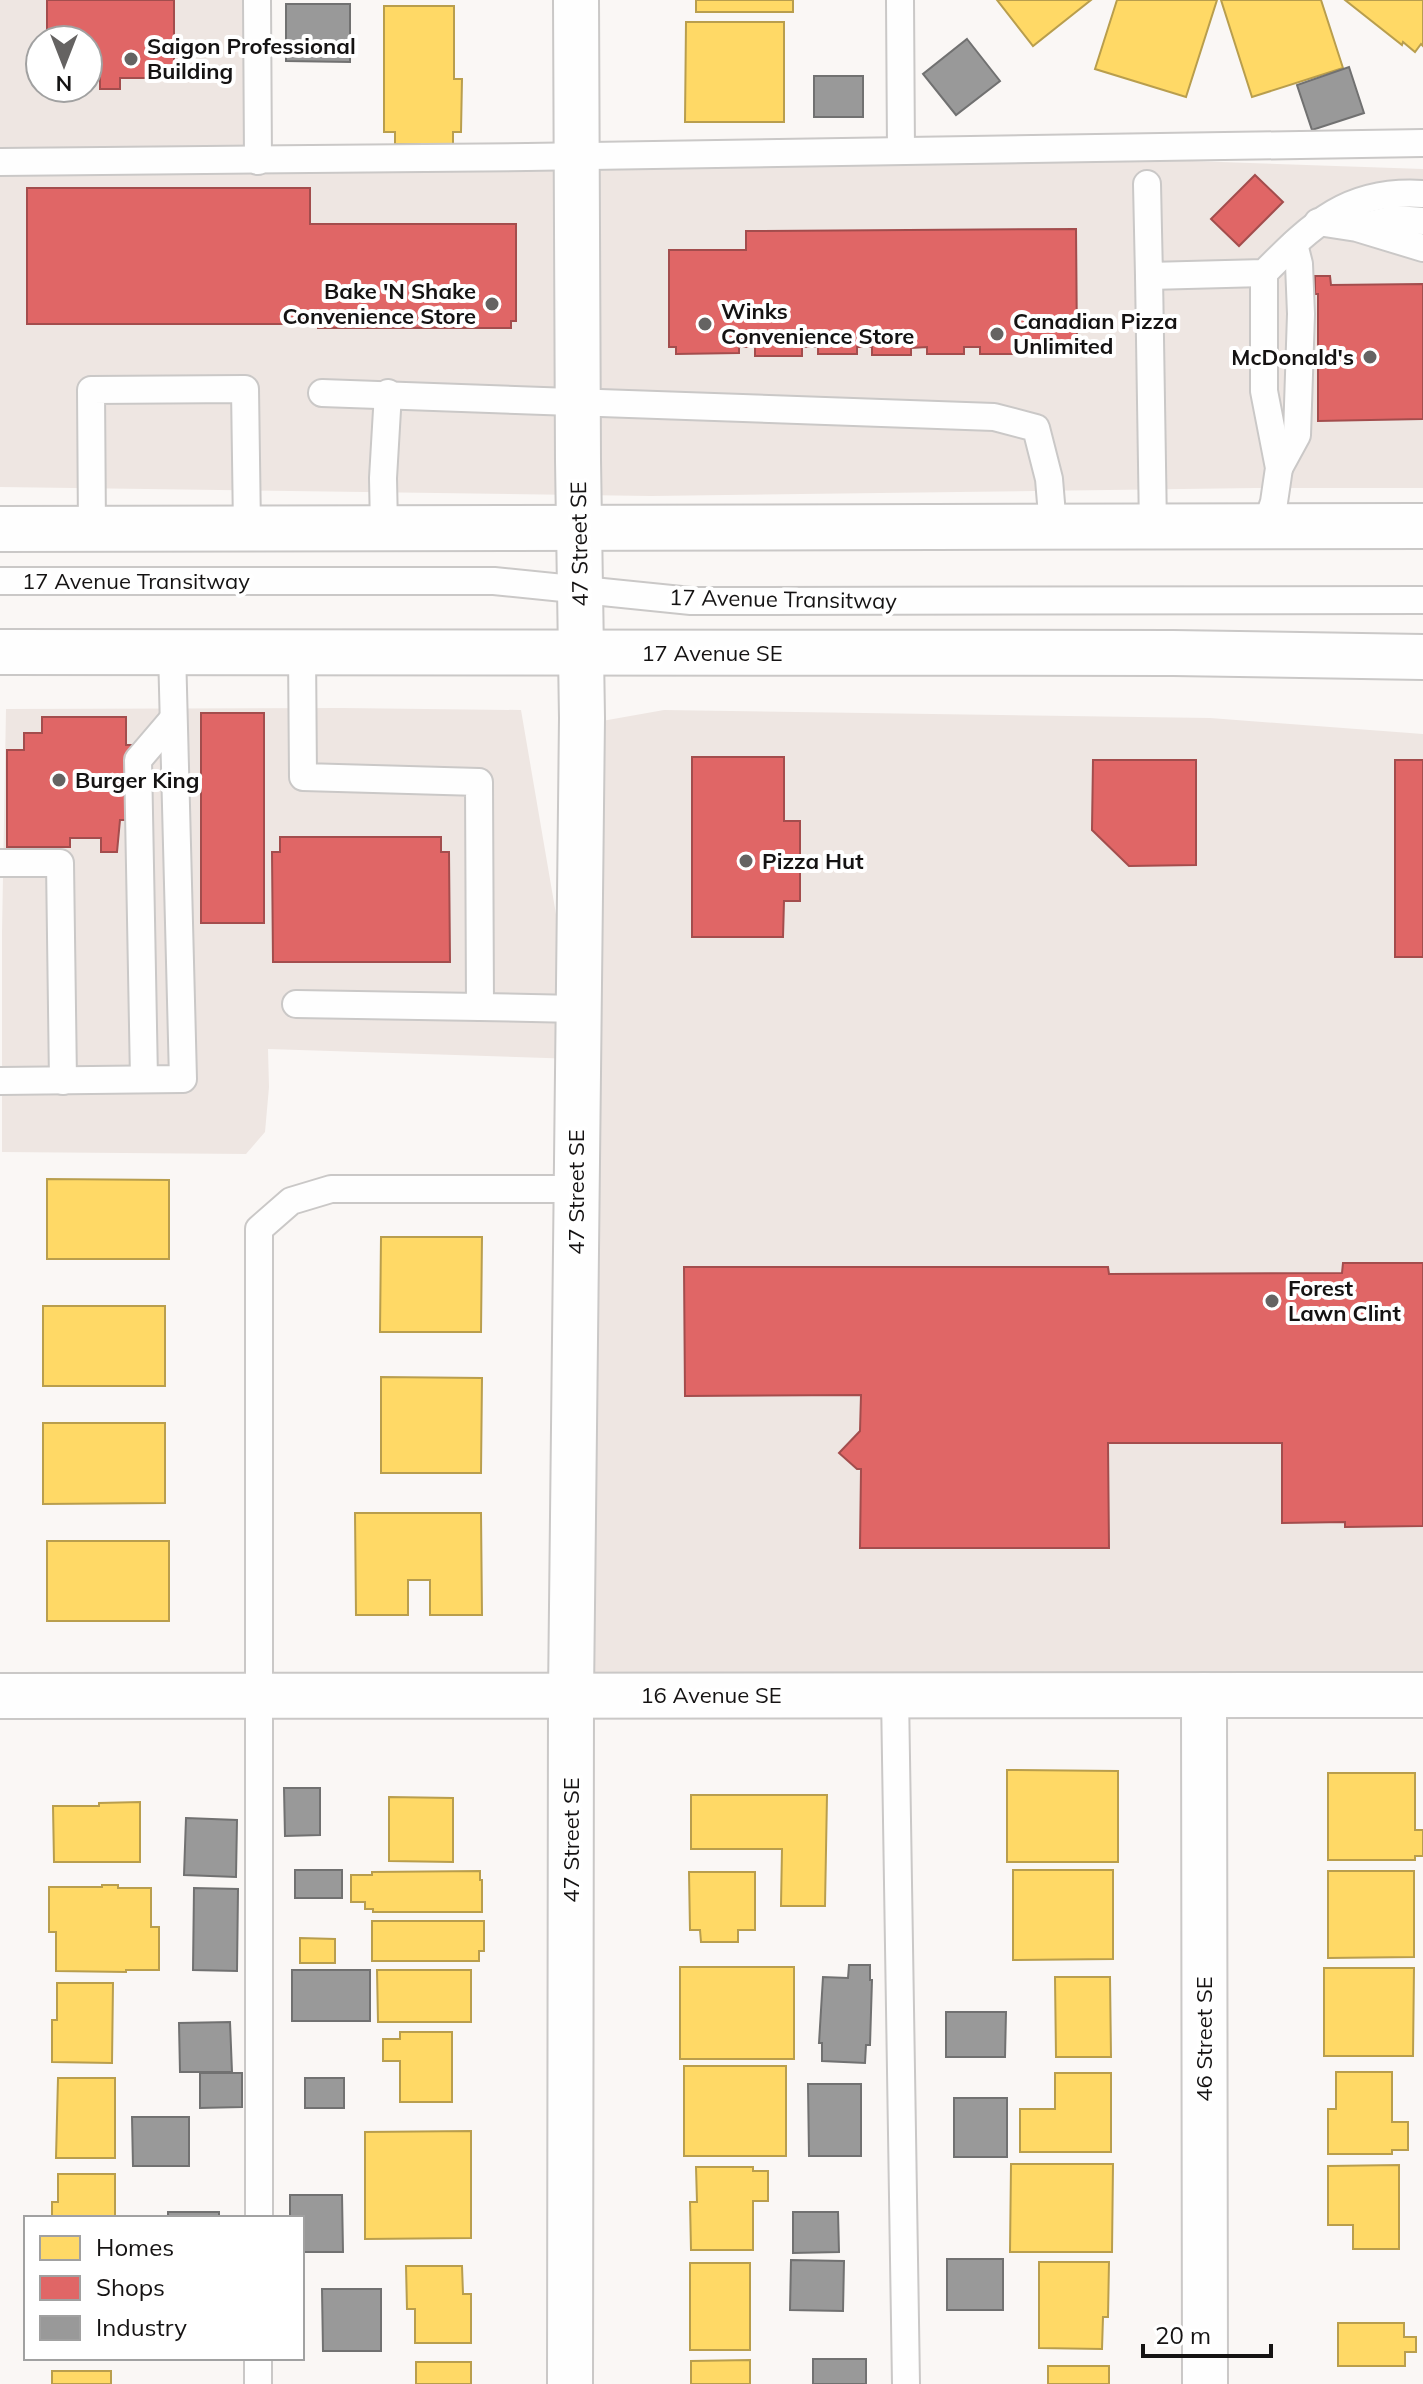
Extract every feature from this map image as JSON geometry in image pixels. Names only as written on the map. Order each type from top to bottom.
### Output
[{"type":"street","name":"47 Street SE","points":[[570,2384],[571,1695],[581,827],[576,0]]},
{"type":"street","points":[[0,529],[1423,526]]},
{"type":"street","name":"17 Avenue SE","points":[[0,652],[1188,653],[1423,657]]},
{"type":"street","name":"46 Street SE","points":[[1204,1695],[1205,2384]]},
{"type":"street","name":"16 Avenue SE","points":[[0,1696],[1423,1695]]},
{"type":"lane","points":[[257,0],[258,161]]},
{"type":"lane","points":[[900,0],[901,151]]},
{"type":"lane","points":[[0,162],[258,161],[1423,143]]},
{"type":"lane","points":[[1147,184],[1153,527]]},
{"type":"lane","points":[[1149,276],[1264,273],[1318,222],[1344,207],[1375,196],[1423,194]]},
{"type":"lane","points":[[1357,228],[1395,219],[1423,221]]},
{"type":"lane","points":[[1318,222],[1357,228],[1423,248]]},
{"type":"lane","points":[[1279,468],[1297,435],[1301,314],[1299,264],[1294,244]]},
{"type":"lane","points":[[1264,273],[1264,391],[1279,468],[1274,502],[1266,526]]},
{"type":"lane","points":[[92,528],[91,390],[229,389],[245,389],[247,527]]},
{"type":"lane","points":[[322,393],[994,417],[1036,428],[1049,479],[1053,527]]},
{"type":"lane","points":[[384,527],[383,478],[388,393]]},
{"type":"lane","name":"17 Avenue Transitway","points":[[0,581],[494,581],[691,601],[1423,600]]},
{"type":"lane","points":[[0,1081],[183,1079],[172,650]]},
{"type":"lane","points":[[302,650],[303,777],[479,782],[480,1007]]},
{"type":"lane","points":[[144,1079],[138,760],[173,719]]},
{"type":"lane","points":[[0,863],[60,863],[63,1081]]},
{"type":"lane","points":[[296,1004],[578,1009]]},
{"type":"lane","points":[[259,2216],[259,1229],[291,1201],[331,1189],[576,1189]]},
{"type":"lane","points":[[895,1695],[906,2384]]},
{"type":"lane","points":[[258,2360],[258,2384]]},
{"type":"shaded area","points":[[0,0],[258,0],[258,160],[901,151],[1423,169],[1423,488],[651,496],[0,487]]},
{"type":"shaded area","points":[[6,709],[521,710],[576,1031],[602,721],[664,710],[1210,718],[1423,734],[1423,1695],[571,1695],[577,1059],[268,1049],[265,1132],[246,1154],[2,1152]]},
{"type":"building: Homes","points":[[696,0],[793,0],[793,12],[696,12]]},
{"type":"building: Homes","points":[[997,0],[1091,0],[1033,46]]},
{"type":"building: Homes","points":[[1117,0],[1217,0],[1186,97],[1095,69]]},
{"type":"building: Homes","points":[[1221,0],[1321,0],[1343,68],[1252,97]]},
{"type":"building: Homes","points":[[1345,0],[1423,0],[1423,46],[1421,44],[1415,52],[1403,42],[1402,45]]},
{"type":"building: Homes","points":[[384,6],[454,6],[454,79],[462,79],[461,132],[453,132],[453,144],[395,144],[395,132],[384,132]]},
{"type":"building: Homes","points":[[686,22],[784,22],[784,122],[685,122]]},
{"type":"building: Homes","points":[[47,1179],[169,1180],[169,1259],[47,1259]]},
{"type":"building: Homes","points":[[381,1237],[482,1237],[481,1332],[380,1332]]},
{"type":"building: Homes","points":[[43,1306],[165,1306],[165,1386],[43,1386]]},
{"type":"building: Homes","points":[[381,1377],[482,1378],[481,1473],[381,1473]]},
{"type":"building: Homes","points":[[43,1423],[165,1423],[165,1503],[43,1504]]},
{"type":"building: Homes","points":[[355,1513],[481,1513],[482,1615],[430,1615],[430,1580],[408,1580],[408,1615],[356,1615]]},
{"type":"building: Homes","points":[[47,1541],[169,1541],[169,1621],[47,1621]]},
{"type":"building: Homes","points":[[1007,1770],[1118,1771],[1118,1862],[1007,1862]]},
{"type":"building: Homes","points":[[1328,1773],[1415,1773],[1415,1830],[1423,1830],[1423,1856],[1415,1856],[1415,1860],[1328,1860]]},
{"type":"building: Homes","points":[[691,1795],[827,1795],[825,1906],[781,1906],[782,1849],[691,1849]]},
{"type":"building: Homes","points":[[389,1797],[453,1798],[453,1862],[389,1861]]},
{"type":"building: Homes","points":[[140,1802],[140,1862],[54,1862],[53,1806]]},
{"type":"building: Homes","points":[[1013,1870],[1113,1870],[1113,1959],[1013,1960]]},
{"type":"building: Homes","points":[[480,1871],[482,1912],[373,1912],[373,1909],[365,1909],[365,1902],[351,1902],[351,1875]]},
{"type":"building: Homes","points":[[1328,1871],[1414,1871],[1414,1957],[1328,1958]]},
{"type":"building: Homes","points":[[689,1872],[755,1872],[755,1930],[738,1930],[738,1942],[701,1942],[700,1930],[690,1930]]},
{"type":"building: Homes","points":[[102,1885],[151,1888],[151,1927],[159,1927],[159,1970],[56,1971],[56,1932],[49,1932],[49,1887]]},
{"type":"building: Homes","points":[[372,1921],[484,1921],[484,1951],[479,1951],[479,1961],[372,1961]]},
{"type":"building: Homes","points":[[300,1938],[335,1939],[335,1963],[300,1963]]},
{"type":"building: Homes","points":[[680,1967],[794,1967],[794,2059],[680,2059]]},
{"type":"building: Homes","points":[[1324,1968],[1414,1968],[1413,2056],[1324,2056]]},
{"type":"building: Homes","points":[[377,1970],[471,1970],[471,2022],[378,2022]]},
{"type":"building: Homes","points":[[1055,1977],[1110,1977],[1111,2057],[1056,2057]]},
{"type":"building: Homes","points":[[57,1983],[113,1983],[112,2063],[52,2062],[52,2020],[57,2020]]},
{"type":"building: Homes","points":[[400,2032],[452,2032],[452,2102],[400,2102],[400,2061],[383,2061],[383,2039],[400,2039]]},
{"type":"building: Homes","points":[[684,2066],[786,2066],[786,2156],[684,2156]]},
{"type":"building: Homes","points":[[1336,2072],[1392,2072],[1392,2122],[1408,2122],[1408,2150],[1392,2150],[1392,2154],[1328,2154],[1328,2109],[1336,2109]]},
{"type":"building: Homes","points":[[1055,2073],[1111,2073],[1111,2152],[1020,2152],[1020,2109],[1055,2109]]},
{"type":"building: Homes","points":[[58,2078],[115,2078],[115,2158],[56,2158]]},
{"type":"building: Homes","points":[[471,2131],[471,2238],[365,2239],[365,2132]]},
{"type":"building: Homes","points":[[1011,2164],[1113,2164],[1112,2252],[1010,2252]]},
{"type":"building: Homes","points":[[1399,2165],[1399,2249],[1353,2249],[1353,2225],[1328,2225],[1328,2166]]},
{"type":"building: Homes","points":[[696,2167],[753,2167],[753,2171],[768,2171],[768,2201],[753,2201],[753,2250],[691,2250],[690,2202],[697,2202]]},
{"type":"building: Homes","points":[[58,2174],[115,2174],[115,2216],[52,2216],[52,2202],[58,2202]]},
{"type":"building: Homes","points":[[1039,2262],[1109,2262],[1108,2317],[1103,2317],[1102,2349],[1039,2348]]},
{"type":"building: Homes","points":[[690,2263],[750,2263],[750,2350],[690,2350]]},
{"type":"building: Homes","points":[[406,2266],[462,2266],[463,2294],[471,2294],[471,2343],[415,2343],[415,2309],[407,2309]]},
{"type":"building: Homes","points":[[1338,2323],[1404,2323],[1404,2337],[1416,2337],[1416,2352],[1405,2352],[1405,2366],[1338,2366]]},
{"type":"building: Homes","points":[[750,2360],[750,2384],[691,2384],[691,2361]]},
{"type":"building: Homes","points":[[416,2362],[471,2362],[471,2384],[416,2384]]},
{"type":"building: Homes","points":[[1048,2366],[1109,2366],[1109,2384],[1048,2384]]},
{"type":"building: Homes","points":[[52,2371],[111,2371],[111,2384],[52,2384]]},
{"type":"building: Shops","name":"Saigon Professional Building","points":[[47,0],[174,0],[174,78],[120,78],[120,89],[104,89],[104,24],[47,24]]},
{"type":"building: Shops","points":[[1255,175],[1283,202],[1239,246],[1211,219]]},
{"type":"building: Shops","points":[[27,188],[310,188],[310,224],[516,224],[516,321],[511,321],[511,328],[318,328],[318,321],[311,321],[311,324],[27,324]]},
{"type":"building: Shops","points":[[1076,229],[1077,346],[1069,346],[1069,354],[1033,355],[1033,347],[1017,347],[1017,354],[980,354],[980,347],[964,347],[964,354],[927,354],[927,347],[911,348],[911,355],[872,355],[872,347],[857,347],[857,354],[818,354],[818,347],[802,347],[802,356],[755,356],[755,347],[739,347],[739,353],[676,354],[676,347],[669,347],[669,250],[746,250],[746,231]]},
{"type":"building: Shops","name":"McDonald's","points":[[1315,276],[1330,276],[1331,285],[1423,284],[1423,419],[1318,421],[1318,294],[1315,294]]},
{"type":"building: Shops","points":[[201,713],[264,713],[264,923],[201,923]]},
{"type":"building: Shops","points":[[42,717],[126,717],[126,745],[134,745],[134,820],[120,820],[117,852],[101,852],[101,838],[70,838],[70,847],[7,847],[7,750],[24,750],[24,733],[42,733]]},
{"type":"building: Shops","name":"Pizza Hut","points":[[692,757],[784,757],[784,821],[800,821],[800,901],[784,901],[783,937],[692,937]]},
{"type":"building: Shops","points":[[1093,760],[1196,760],[1196,865],[1129,866],[1092,830]]},
{"type":"building: Shops","points":[[1395,760],[1423,760],[1423,957],[1395,957]]},
{"type":"building: Shops","points":[[280,837],[441,837],[441,852],[449,852],[450,962],[273,962],[272,852],[280,852]]},
{"type":"building: Shops","points":[[1343,1263],[1423,1263],[1423,1526],[1345,1527],[1345,1522],[1282,1523],[1282,1443],[1108,1443],[1109,1548],[860,1548],[861,1469],[839,1453],[860,1431],[861,1395],[685,1396],[684,1267],[1108,1267],[1109,1274],[1342,1273]]},
{"type":"building: Industry","points":[[286,4],[350,4],[350,62],[286,61]]},
{"type":"building: Industry","points":[[967,39],[1000,81],[956,115],[923,74]]},
{"type":"building: Industry","points":[[1349,67],[1364,113],[1312,130],[1297,85]]},
{"type":"building: Industry","points":[[814,76],[863,76],[863,117],[814,117]]},
{"type":"building: Industry","points":[[284,1788],[320,1788],[320,1835],[285,1836]]},
{"type":"building: Industry","points":[[186,1818],[237,1820],[236,1877],[184,1875]]},
{"type":"building: Industry","points":[[295,1870],[342,1870],[342,1898],[295,1898]]},
{"type":"building: Industry","points":[[194,1888],[238,1889],[237,1971],[193,1970]]},
{"type":"building: Industry","points":[[849,1965],[870,1965],[870,2045],[866,2045],[865,2063],[822,2061],[822,2043],[819,2043],[823,1977],[848,1978]]},
{"type":"building: Industry","points":[[292,1970],[370,1970],[370,2021],[292,2021]]},
{"type":"building: Industry","points":[[946,2012],[1006,2012],[1005,2057],[946,2057]]},
{"type":"building: Industry","points":[[230,2022],[232,2072],[180,2072],[179,2023]]},
{"type":"building: Industry","points":[[200,2073],[242,2073],[242,2107],[200,2108]]},
{"type":"building: Industry","points":[[305,2078],[344,2078],[344,2108],[305,2108]]},
{"type":"building: Industry","points":[[808,2084],[861,2084],[861,2156],[809,2156]]},
{"type":"building: Industry","points":[[954,2098],[1007,2098],[1007,2157],[954,2157]]},
{"type":"building: Industry","points":[[132,2117],[189,2117],[189,2166],[133,2166]]},
{"type":"building: Industry","points":[[290,2195],[342,2195],[343,2252],[304,2252],[304,2216],[290,2216]]},
{"type":"building: Industry","points":[[168,2212],[219,2212],[219,2216],[168,2216]]},
{"type":"building: Industry","points":[[793,2212],[838,2212],[839,2252],[793,2253]]},
{"type":"building: Industry","points":[[947,2259],[1003,2259],[1003,2310],[947,2310]]},
{"type":"building: Industry","points":[[791,2260],[844,2261],[843,2311],[790,2310]]},
{"type":"building: Industry","points":[[322,2289],[381,2289],[381,2351],[323,2351]]},
{"type":"building: Industry","points":[[813,2359],[866,2359],[866,2384],[813,2384]]},
{"type":"place","name":"Saigon Professional Building","points":[[131,59]]},
{"type":"place","name":"Bake 'N Shake Convenience Store","points":[[492,304]]},
{"type":"place","name":"Winks Convenience Store","points":[[705,324]]},
{"type":"place","name":"Canadian Pizza Unlimited","points":[[997,334]]},
{"type":"place","name":"McDonald's","points":[[1370,357]]},
{"type":"place","name":"Burger King","points":[[59,780]]},
{"type":"place","name":"Pizza Hut","points":[[746,861]]},
{"type":"place","name":"Forest Lawn Clint","points":[[1272,1301]]}]
